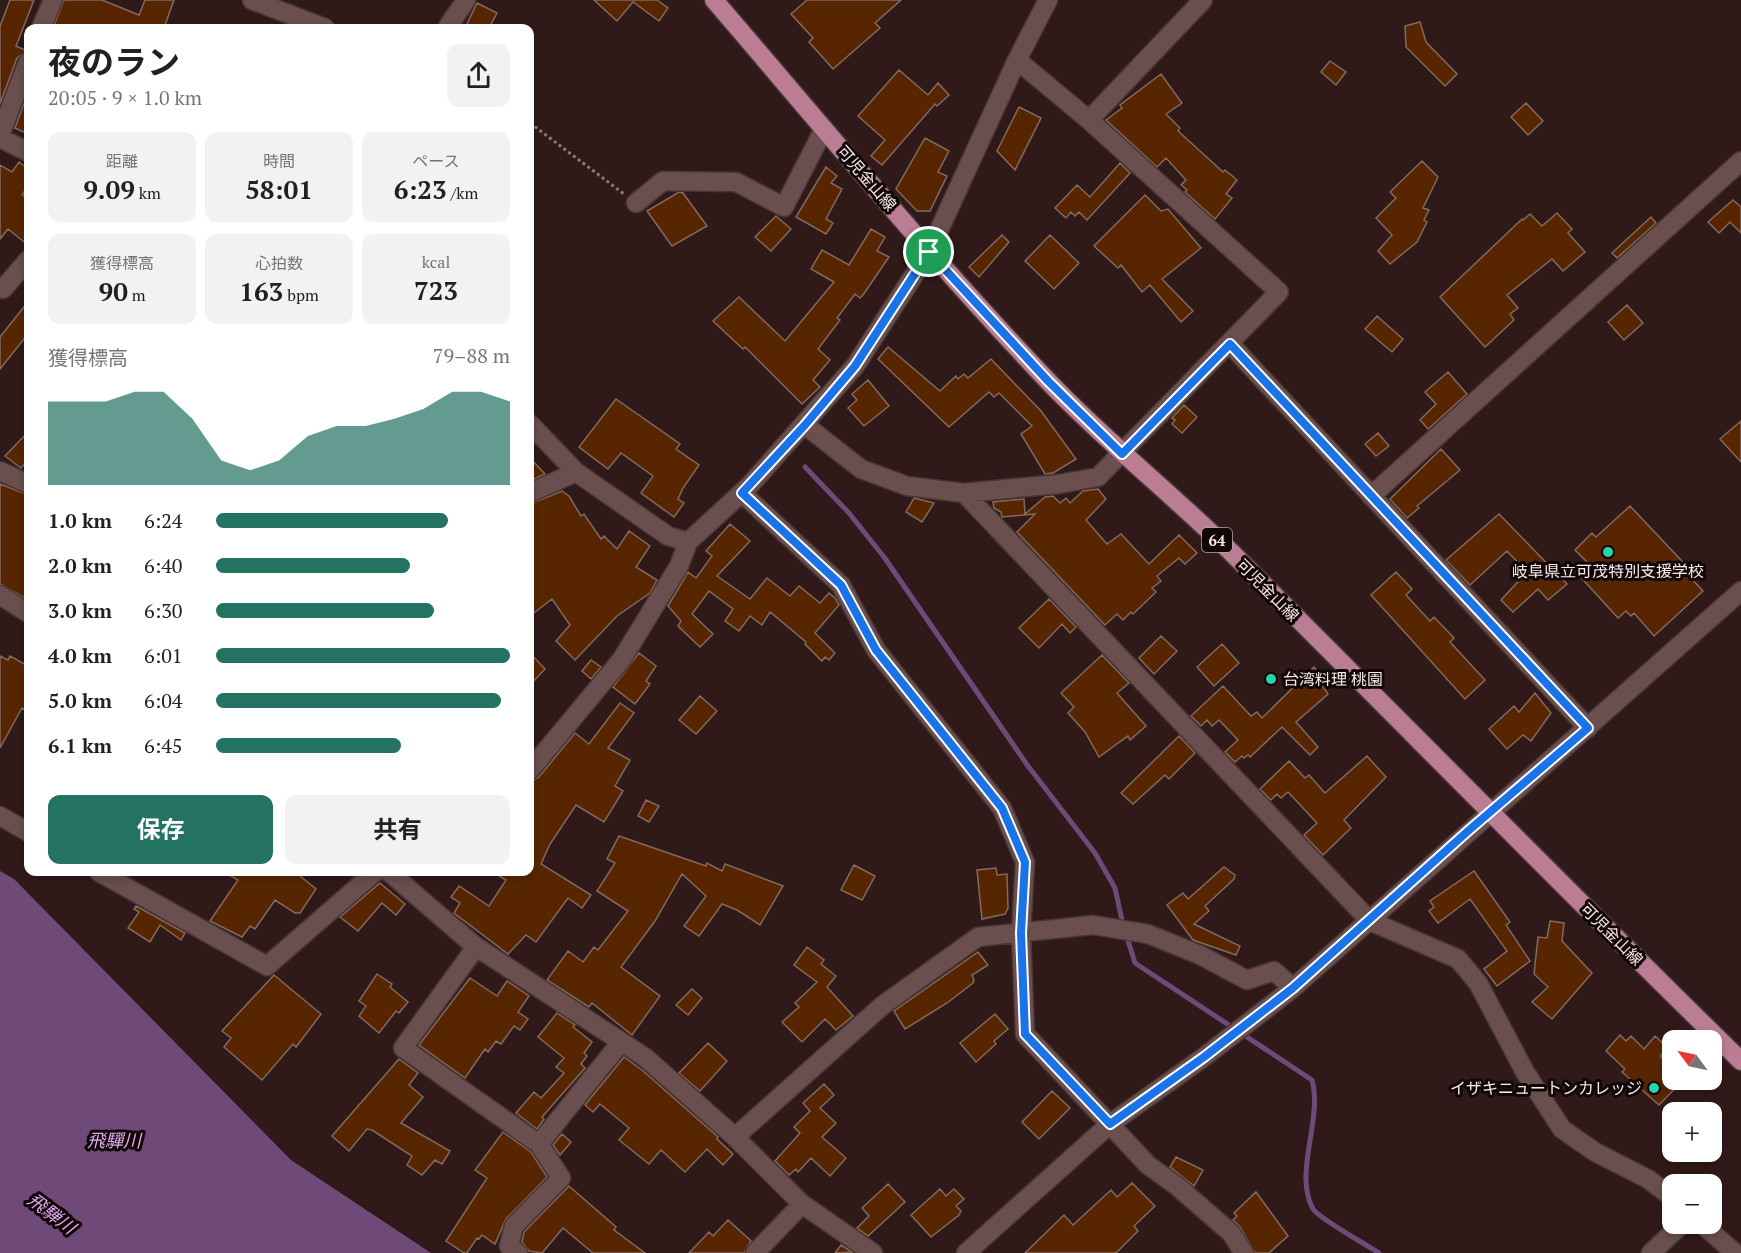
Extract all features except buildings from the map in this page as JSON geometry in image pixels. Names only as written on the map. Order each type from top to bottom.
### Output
[{"type":"main road","name":"可児金山線","points":[[714,0],[929,252],[1048,381],[1122,454],[1228,549],[1489,813],[1741,1061]]},
{"type":"street","points":[[43,24],[52,0]]},
{"type":"street","points":[[252,0],[315,24]]},
{"type":"street","points":[[450,24],[466,0]]},
{"type":"street","points":[[534,765],[622,659],[679,566],[688,542],[742,493],[805,425],[855,366],[929,252],[1017,60],[1048,0]]},
{"type":"street","points":[[1089,120],[1203,0]]},
{"type":"street","points":[[805,425],[861,469],[907,486],[964,493],[1059,484],[1098,477],[1279,292],[1089,120],[1017,60]]},
{"type":"street","points":[[24,73],[0,137],[24,150]]},
{"type":"street","points":[[636,203],[663,181],[736,182],[784,207],[824,129]]},
{"type":"street","points":[[1371,496],[1741,161]]},
{"type":"street","points":[[3,289],[24,265]]},
{"type":"street","points":[[1230,344],[1588,728]]},
{"type":"street","points":[[534,428],[576,472],[668,536],[688,542]]},
{"type":"street","points":[[0,471],[24,482]]},
{"type":"street","points":[[534,491],[576,472]]},
{"type":"street","points":[[742,493],[841,585],[876,650],[1002,808],[1025,862],[1021,933],[1025,1034],[1148,1165],[1177,1186],[1231,1233],[1244,1253]]},
{"type":"street","points":[[964,493],[1370,921],[1458,959],[1478,983],[1525,1072],[1562,1129],[1594,1152],[1648,1179],[1662,1190]]},
{"type":"street","points":[[966,1253],[1110,1124],[1204,1057],[1293,988],[1741,591]]},
{"type":"street","points":[[0,595],[24,610]]},
{"type":"street","points":[[0,816],[24,830]]},
{"type":"street","points":[[106,876],[267,966],[370,876]]},
{"type":"street","points":[[394,876],[476,947],[646,1058],[735,1137],[802,1204],[873,1253]]},
{"type":"street","points":[[735,1137],[883,1005],[978,937],[1093,925],[1148,934],[1200,955],[1247,980],[1274,971],[1293,988]]},
{"type":"street","points":[[476,947],[403,1048],[539,1144],[561,1178],[514,1226],[509,1246],[518,1253]]},
{"type":"street","points":[[539,1144],[621,1042]]},
{"type":"street","points":[[755,1253],[802,1204]]},
{"type":"street","points":[[1651,1253],[1671,1234]]},
{"type":"street","points":[[1713,1234],[1735,1253]]},
{"type":"path","points":[[534,126],[636,203]]},
{"type":"water","name":"飛驒川","points":[[0,871],[14,879],[291,1160],[431,1253],[0,1253]]},
{"type":"waterway","points":[[805,467],[849,513],[884,557],[1028,766],[1095,853],[1115,888],[1123,925]]},
{"type":"waterway","points":[[1126,934],[1135,963],[1312,1080],[1314,1112],[1306,1179],[1313,1209],[1333,1225],[1379,1253]]},
{"type":"place","name":"岐阜県立可茂特別支援学校","points":[[1608,552]]},
{"type":"place","name":"台湾料理 桃園","points":[[1271,679]]},
{"type":"place","name":"イザキニュートンカレッジ","points":[[1654,1088]]},
{"type":"route","points":[[929,252],[1048,381],[1122,454],[1230,344],[1588,728],[1468,831],[1293,988],[1204,1057],[1110,1124],[1025,1034],[1021,933],[1025,862],[1002,808],[876,650],[841,585],[742,493],[805,425],[855,366],[929,252]]},
{"type":"water label","name":"飛騨川","points":[[52,1213]]}]
